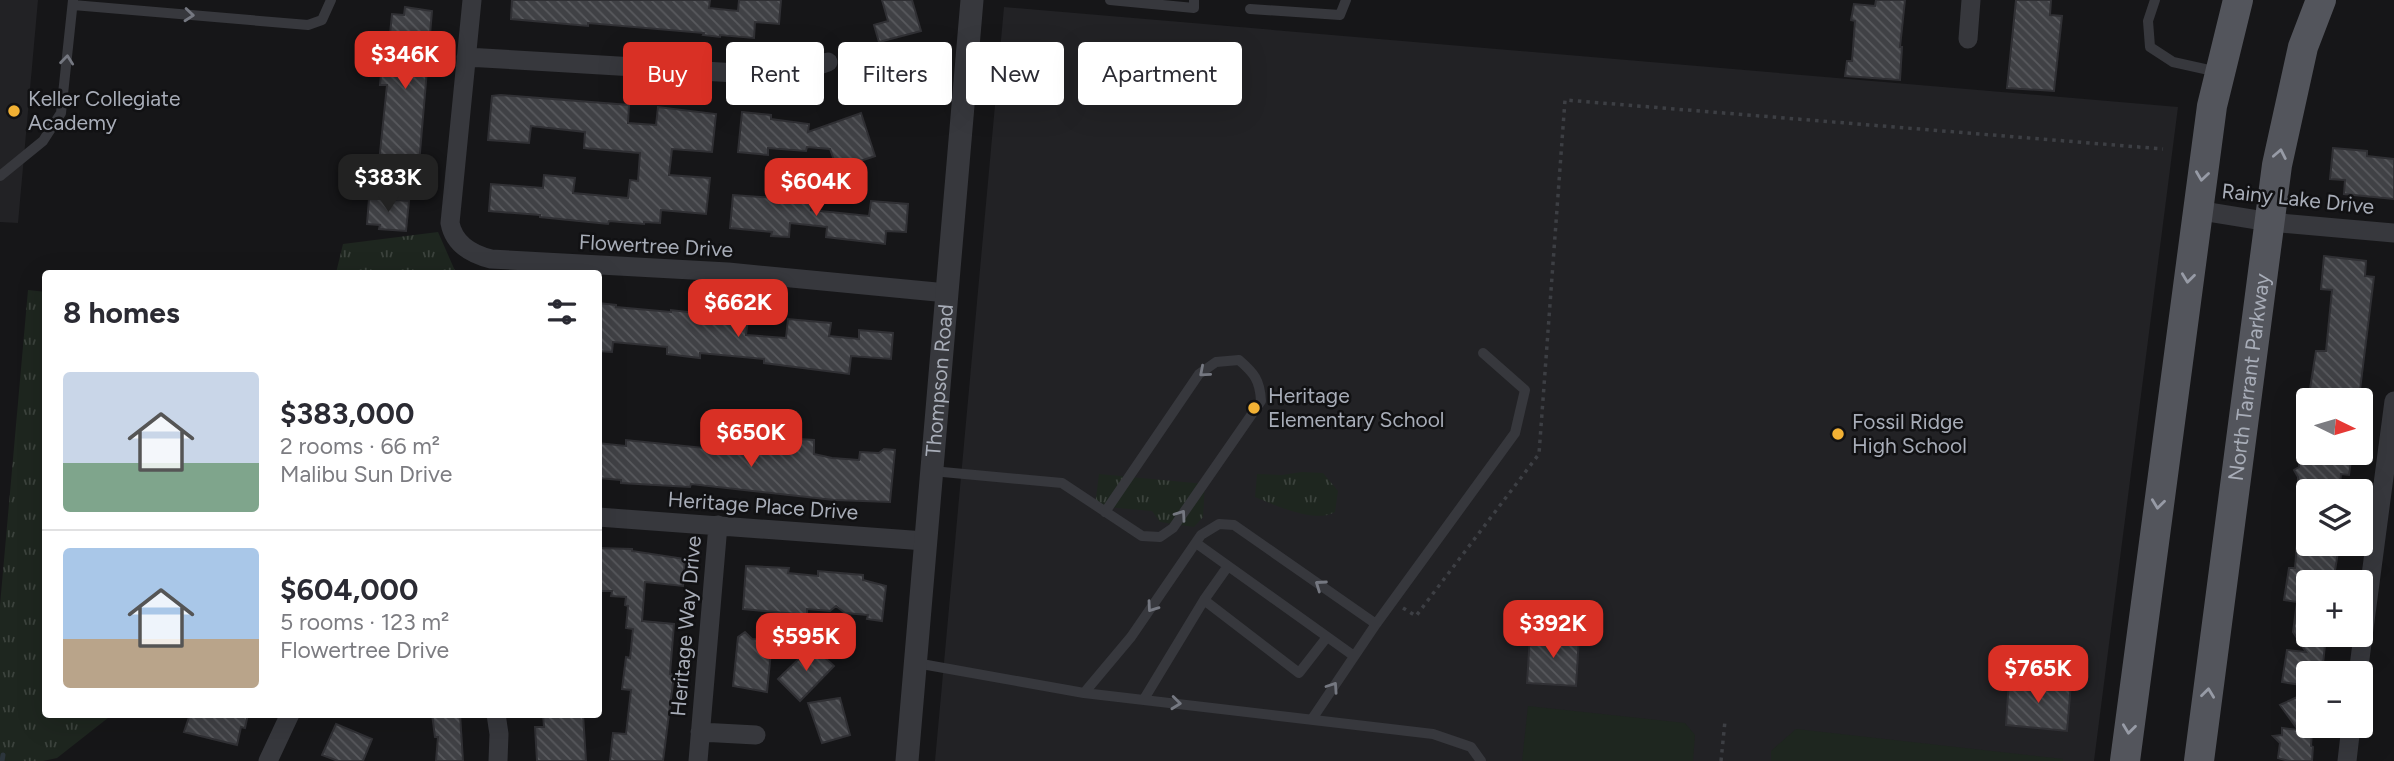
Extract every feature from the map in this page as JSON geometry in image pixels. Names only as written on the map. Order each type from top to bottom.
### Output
[{"type":"main road","points":[[2125,761],[2196,211],[2212,106],[2238,0]]},
{"type":"main road","name":"North Tarrant Parkway","points":[[2199,761],[2277,165],[2300,59],[2321,0]]},
{"type":"street","points":[[472,0],[466,57],[787,76],[828,62]]},
{"type":"street","name":"Thompson Road","points":[[907,761],[972,0]]},
{"type":"street","points":[[1968,39],[1971,0]]},
{"type":"street","name":"Flowertree Drive","points":[[466,57],[450,223],[454,237],[472,254],[491,259],[728,272],[947,293]]},
{"type":"street","name":"Rainy Lake Drive","points":[[2196,211],[2270,222],[2394,233]]},
{"type":"street","points":[[2360,661],[2391,444],[2394,401]]},
{"type":"street","name":"Heritage Place Drive","points":[[602,517],[925,541]]},
{"type":"street","name":"Heritage Way Drive","points":[[698,761],[718,525]]},
{"type":"street","points":[[268,761],[288,718]]},
{"type":"street","points":[[497,718],[498,761]]},
{"type":"street","name":"Heritage Way Drive","points":[[700,732],[756,735]]},
{"type":"street","points":[[2347,761],[2350,738]]},
{"type":"lane","points":[[0,176],[43,141],[61,113],[73,2],[308,25],[322,20],[331,0]]},
{"type":"lane","points":[[1110,0],[1194,8],[1194,0]]},
{"type":"lane","points":[[1250,9],[1340,15],[1346,0]]},
{"type":"lane","points":[[2155,0],[2148,21],[2150,47],[2173,62],[2220,72]]},
{"type":"lane","points":[[1312,719],[1515,432],[1525,390],[1483,353]]},
{"type":"lane","points":[[931,471],[1062,483],[1105,512],[1142,536],[1160,537],[1172,528],[1261,401],[1261,389],[1256,374],[1239,360],[1216,362],[1199,374],[1105,512]]},
{"type":"lane","points":[[1084,693],[1131,637],[1201,535],[1219,524],[1234,526],[1376,625]]},
{"type":"lane","points":[[1196,543],[1354,656]]},
{"type":"lane","points":[[1144,699],[1203,600],[1228,566]]},
{"type":"lane","points":[[1203,600],[1299,673],[1327,637]]},
{"type":"lane","points":[[916,663],[1084,693],[1433,734],[1471,747],[1480,761]]},
{"type":"path","points":[[1393,601],[1416,616],[1539,454],[1565,100],[2163,149]]},
{"type":"path","points":[[1721,761],[1725,721]]},
{"type":"shaded area","name":"Keller Collegiate Academy","points":[[0,0],[38,0],[18,223],[0,222]]},
{"type":"shaded area","points":[[1004,7],[2178,107],[2094,761],[935,761],[995,105],[1064,105],[1064,42],[1001,42]]},
{"type":"green space","points":[[438,232],[455,270],[337,270],[343,244]]},
{"type":"green space","points":[[28,290],[42,292],[42,718],[108,718],[57,758],[43,761],[0,761],[0,605]]},
{"type":"green space","points":[[1323,473],[1338,491],[1335,512],[1327,515],[1306,515],[1255,497],[1257,474],[1282,475]]},
{"type":"green space","points":[[1099,474],[1205,484],[1203,517],[1194,527],[1160,522],[1152,511],[1095,506]]},
{"type":"green space","points":[[1528,706],[1685,723],[1695,735],[1693,761],[1522,761]]},
{"type":"green space","points":[[1796,729],[2063,761],[1771,761],[1771,751]]},
{"type":"building","points":[[512,0],[710,0],[709,8],[738,11],[739,0],[781,0],[779,24],[755,22],[754,38],[511,19]]},
{"type":"building","points":[[882,0],[912,0],[921,31],[879,42],[874,25],[888,21]]},
{"type":"building","points":[[1876,0],[1905,0],[1900,80],[1845,76],[1847,61],[1852,61],[1855,21],[1851,20],[1854,4],[1875,6]]},
{"type":"building","points":[[2016,0],[2051,0],[2050,15],[2062,16],[2054,91],[2007,88]]},
{"type":"building","points":[[405,7],[432,11],[418,176],[378,172],[387,85],[380,85],[384,43],[389,44],[392,14],[404,15]]},
{"type":"building","points":[[492,96],[629,105],[628,123],[656,125],[658,107],[716,114],[712,152],[672,149],[669,175],[710,178],[706,214],[661,210],[660,223],[609,221],[608,224],[489,211],[491,184],[543,188],[544,175],[575,178],[573,193],[628,198],[630,180],[638,181],[640,153],[584,148],[585,132],[531,126],[529,143],[488,140]]},
{"type":"building","points":[[742,112],[771,115],[771,119],[809,124],[808,132],[861,113],[875,156],[837,169],[830,149],[807,147],[806,151],[768,148],[768,155],[738,152]]},
{"type":"building","points":[[2333,148],[2367,151],[2367,156],[2394,159],[2394,199],[2344,194],[2345,180],[2330,179]]},
{"type":"building","points":[[793,192],[813,193],[811,210],[869,216],[871,201],[908,204],[906,232],[886,231],[885,244],[826,237],[827,227],[790,223],[789,237],[771,236],[772,232],[730,228],[733,195],[774,198],[775,193],[793,195]]},
{"type":"building","points":[[369,198],[409,201],[406,231],[379,229],[380,225],[367,224]]},
{"type":"building","points":[[2324,256],[2366,261],[2365,276],[2374,277],[2360,388],[2310,388],[2316,351],[2326,351],[2332,290],[2321,289]]},
{"type":"building","points":[[602,303],[748,319],[746,335],[786,338],[788,319],[831,323],[829,336],[859,339],[859,330],[893,333],[891,359],[851,356],[849,374],[764,363],[764,359],[700,353],[700,358],[667,354],[667,347],[613,342],[612,352],[602,351]]},
{"type":"building","points":[[711,432],[731,434],[730,442],[755,448],[759,453],[766,450],[782,451],[783,438],[814,440],[814,454],[859,460],[860,452],[895,450],[890,502],[834,500],[691,484],[690,487],[621,483],[621,480],[602,478],[602,443],[626,446],[626,440],[704,448],[704,440],[710,441]]},
{"type":"building","points":[[2350,466],[2349,475],[2341,474],[2341,479],[2298,479],[2294,470],[2299,467]]},
{"type":"building","points":[[602,548],[632,549],[685,559],[683,586],[645,582],[642,621],[674,624],[670,674],[674,675],[663,761],[610,761],[613,733],[626,734],[631,690],[622,689],[626,657],[630,658],[633,629],[626,628],[626,597],[611,596],[612,591],[602,591]]},
{"type":"building","points":[[2296,556],[2337,556],[2335,570],[2296,570],[2296,602],[2284,600],[2289,568],[2295,568]]},
{"type":"building","points":[[746,566],[789,568],[788,573],[818,576],[818,571],[863,575],[863,580],[886,586],[882,621],[867,619],[868,615],[845,613],[836,606],[830,611],[807,609],[807,615],[743,609]]},
{"type":"building","points":[[2296,610],[2296,637],[2293,632]]},
{"type":"building","points":[[745,632],[752,639],[772,641],[767,692],[733,686],[738,637]]},
{"type":"building","points":[[1530,635],[1579,638],[1576,686],[1527,683]]},
{"type":"building","points":[[812,646],[834,666],[800,701],[778,679]]},
{"type":"building","points":[[2303,647],[2325,647],[2323,661],[2296,661],[2296,684],[2282,682],[2287,650],[2306,652]]},
{"type":"building","points":[[2009,679],[2071,684],[2067,731],[2006,725]]},
{"type":"building","points":[[840,698],[850,735],[822,743],[808,703]]},
{"type":"building","points":[[2296,698],[2296,727],[2280,705]]},
{"type":"building","points":[[189,718],[247,718],[245,728],[241,727],[237,745],[184,732]]},
{"type":"building","points":[[433,718],[460,718],[463,761],[436,761],[438,737],[435,737]]},
{"type":"building","points":[[543,718],[583,718],[586,761],[537,761],[535,727],[544,727]]},
{"type":"building","points":[[336,724],[372,739],[363,761],[338,761],[322,755]]},
{"type":"building","points":[[2282,728],[2296,730],[2296,738],[2312,738],[2312,761],[2278,758],[2280,743],[2273,736],[2282,735]]},
{"type":"waterway","points":[[2,761],[3,755]]},
{"type":"place","name":"Keller Collegiate Academy","points":[[14,111]]},
{"type":"place","name":"Heritage Elementary School","points":[[1254,408]]},
{"type":"place","name":"Fossil Ridge High School","points":[[1838,434]]}]
